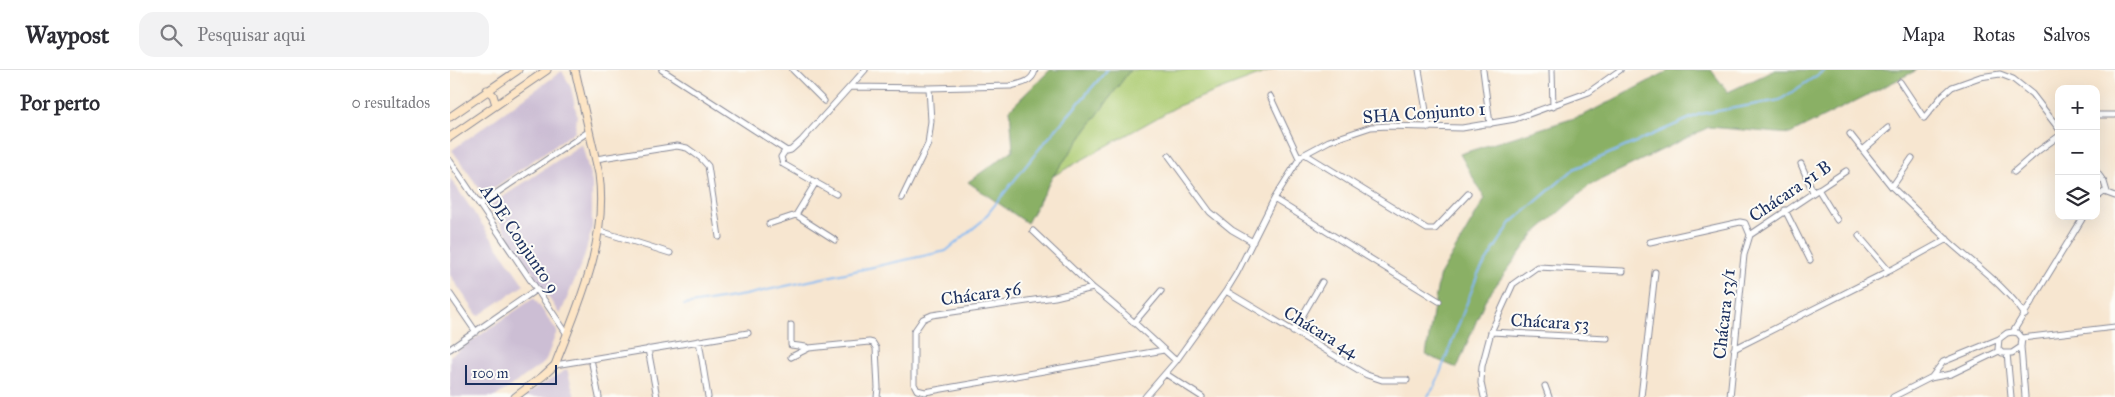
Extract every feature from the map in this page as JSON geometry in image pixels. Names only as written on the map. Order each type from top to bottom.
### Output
[{"type":"street","points":[[450,117],[518,70]]},
{"type":"street","points":[[450,137],[547,70]]},
{"type":"street","points":[[515,397],[543,376],[554,365],[593,261],[600,231],[601,190],[596,159],[588,132],[575,70]]},
{"type":"street","points":[[662,70],[785,150],[791,150],[802,140],[865,70]]},
{"type":"street","points":[[793,70],[824,101]]},
{"type":"street","points":[[850,87],[929,88],[1022,84],[1029,80],[1035,70]]},
{"type":"street","points":[[1420,70],[1429,128]]},
{"type":"street","points":[[1483,70],[1490,124]]},
{"type":"street","points":[[1552,70],[1553,107]]},
{"type":"street","name":"SHA Conjunto 1","points":[[1145,397],[1176,361],[1226,291],[1274,199],[1299,158],[1330,141],[1371,127],[1462,128],[1515,119],[1553,107],[1589,92],[1620,70]]},
{"type":"street","points":[[1900,82],[1924,118],[1952,87],[1990,74],[2006,75],[2039,101],[2055,123]]},
{"type":"street","points":[[503,80],[505,87],[511,94]]},
{"type":"street","points":[[902,198],[928,144],[930,121],[929,88]]},
{"type":"street","points":[[487,90],[493,95],[496,105]]},
{"type":"street","points":[[1270,96],[1299,158]]},
{"type":"street","points":[[2100,115],[2115,115]]},
{"type":"street","points":[[1863,150],[1888,128]]},
{"type":"street","points":[[480,204],[588,132]]},
{"type":"street","points":[[1850,134],[1892,186],[2002,288],[2025,315]]},
{"type":"street","points":[[2014,172],[2055,139]]},
{"type":"street","points":[[596,159],[677,146],[687,148],[705,162],[710,172],[719,237]]},
{"type":"street","points":[[785,150],[781,157],[783,164],[836,194]]},
{"type":"street","points":[[1305,154],[1427,229],[1435,229],[1468,194]]},
{"type":"street","points":[[1169,156],[1210,212],[1232,230],[1253,242]]},
{"type":"street","points":[[1892,186],[1912,158]]},
{"type":"street","name":"ADE Conjunto 9","points":[[450,161],[567,334]]},
{"type":"street","points":[[1801,164],[1815,191],[1837,220]]},
{"type":"street","name":"Chácara 51 B","points":[[1750,235],[1846,171]]},
{"type":"street","points":[[2099,175],[2104,182],[2107,192]]},
{"type":"street","points":[[769,224],[796,215],[816,182]]},
{"type":"street","points":[[2100,195],[2107,192],[2115,196]]},
{"type":"street","points":[[1274,199],[1439,301]]},
{"type":"street","points":[[1786,210],[1810,260]]},
{"type":"street","points":[[796,215],[835,240]]},
{"type":"street","points":[[2013,332],[2082,220]]},
{"type":"street","points":[[1650,242],[1740,222],[1745,223],[1750,235]]},
{"type":"street","points":[[600,231],[670,253]]},
{"type":"street","points":[[1032,231],[1176,361]]},
{"type":"street","name":"Chácara 53/1","points":[[1730,397],[1744,255],[1750,235]]},
{"type":"street","points":[[1859,236],[1889,271]]},
{"type":"street","points":[[1734,349],[1889,271],[1947,239]]},
{"type":"street","name":"Chácara 53","points":[[1484,397],[1481,376],[1491,332],[1513,284],[1532,270],[1544,266],[1623,271]]},
{"type":"street","points":[[1641,397],[1655,272]]},
{"type":"street","points":[[1293,332],[1322,282]]},
{"type":"street","name":"Chácara 56","points":[[1093,288],[1055,297],[932,315],[923,319],[914,332],[915,388],[924,392],[1164,350]]},
{"type":"street","points":[[450,349],[537,289]]},
{"type":"street","points":[[1134,323],[1161,291]]},
{"type":"street","name":"Chácara 44","points":[[1226,291],[1367,376],[1382,380],[1407,380]]},
{"type":"street","points":[[450,294],[476,332]]},
{"type":"street","points":[[792,326],[792,346],[809,348],[873,343],[876,348],[877,397]]},
{"type":"street","points":[[2022,338],[2115,327]]},
{"type":"street","name":"Chácara 53","points":[[1491,332],[1607,338]]},
{"type":"street","points":[[1930,378],[1943,362],[2013,332],[2018,333],[2022,338],[2025,397]]},
{"type":"street","points":[[554,365],[748,333]]},
{"type":"street","points":[[1999,339],[1999,351]]},
{"type":"street","points":[[699,341],[708,397]]},
{"type":"street","points":[[1893,397],[1930,378],[1950,374],[1999,351],[2007,354],[2021,347]]},
{"type":"street","points":[[791,357],[809,348]]},
{"type":"street","points":[[648,349],[657,397]]},
{"type":"street","points":[[2007,354],[2011,397]]},
{"type":"street","points":[[591,359],[599,397]]},
{"type":"street","points":[[1166,374],[1202,397]]},
{"type":"street","points":[[1545,386],[1548,397]]},
{"type":"shaded area","points":[[562,71],[571,88],[577,115],[575,131],[484,195],[452,150]]},
{"type":"shaded area","points":[[582,144],[592,183],[592,229],[583,260],[560,315],[489,206]]},
{"type":"shaded area","points":[[450,178],[524,285],[478,316],[450,275]]},
{"type":"shaded area","points":[[534,298],[557,331],[545,362],[495,397],[450,397],[450,356]]},
{"type":"shaded area","points":[[567,369],[575,397],[524,396]]},
{"type":"green space","points":[[1050,70],[1130,70],[1053,176],[1027,223],[968,182],[1013,150],[1010,109]]},
{"type":"green space","points":[[1130,70],[1272,70],[1178,106],[1053,176]]},
{"type":"green space","points":[[1670,70],[1711,70],[1728,92],[1775,70],[1917,70],[1790,134],[1709,127],[1590,185],[1534,234],[1485,300],[1457,368],[1426,355],[1439,277],[1485,199],[1460,154],[1584,115]]},
{"type":"waterway","points":[[684,305],[745,295],[946,251],[982,221],[1040,148],[1107,70]]},
{"type":"waterway","points":[[1427,397],[1435,386],[1478,274],[1511,223],[1574,169],[1700,114],[1780,100],[1825,70]]}]
